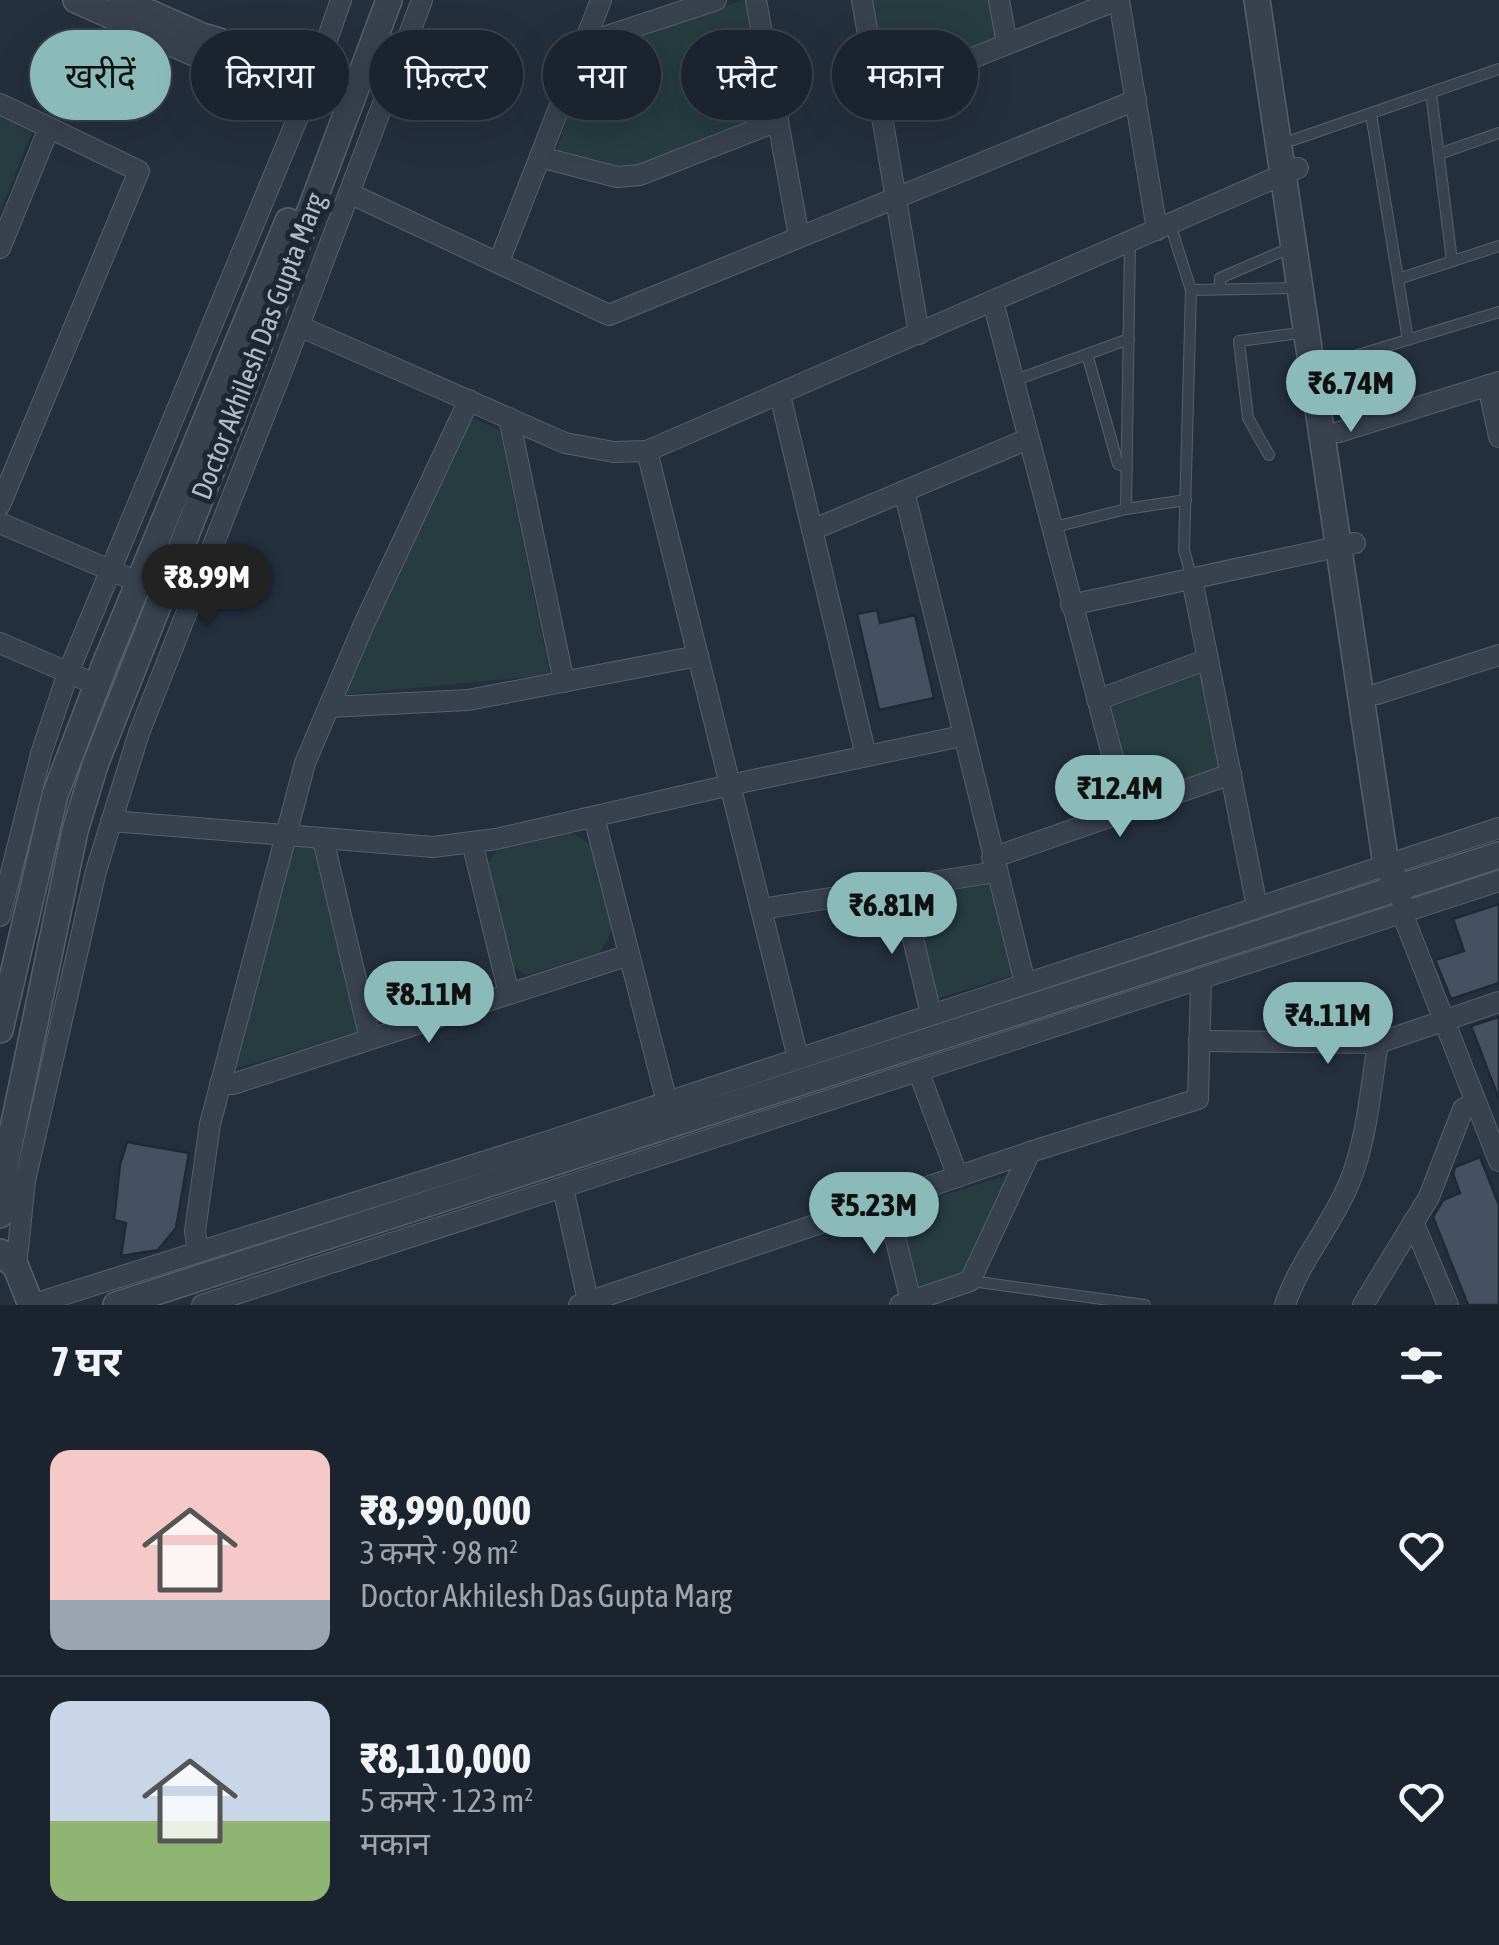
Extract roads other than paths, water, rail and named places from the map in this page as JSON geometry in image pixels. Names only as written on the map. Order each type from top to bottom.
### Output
[{"type":"street","points":[[76,0],[191,52]]},
{"type":"street","points":[[120,0],[191,31]]},
{"type":"street","points":[[339,30],[340,0]]},
{"type":"street","name":"Doctor Akhilesh Das Gupta Marg","points":[[349,52],[370,0]]},
{"type":"street","name":"Doctor Akhilesh Das Gupta Marg","points":[[349,64],[389,0]]},
{"type":"street","points":[[422,0],[139,733],[96,871],[8,1260],[31,1305],[667,1102],[1256,907],[1398,880],[1499,855]]},
{"type":"street","points":[[590,30],[601,0]]},
{"type":"street","points":[[625,30],[716,0]]},
{"type":"street","points":[[756,0],[799,237]]},
{"type":"street","points":[[862,0],[867,30]]},
{"type":"street","points":[[1000,0],[1006,44]]},
{"type":"street","points":[[978,55],[1118,0],[1164,227]]},
{"type":"street","points":[[1257,0],[1339,432],[1348,545],[1398,880],[1444,1019],[1499,1161]]},
{"type":"street","points":[[1271,0],[1293,140],[1291,172],[1301,288],[1377,694],[1398,880]]},
{"type":"street","points":[[349,193],[608,315],[1136,100]]},
{"type":"street","points":[[0,104],[139,171],[0,505]]},
{"type":"street","points":[[0,916],[40,754],[68,673],[111,571],[320,120]]},
{"type":"street","name":"Doctor Akhilesh Das Gupta Marg","points":[[0,1216],[4,1166],[75,831],[231,398],[324,120]]},
{"type":"street","points":[[499,262],[554,120]]},
{"type":"street","points":[[882,120],[919,334]]},
{"type":"street","points":[[540,157],[617,177],[640,175],[778,121]]},
{"type":"street","points":[[0,248],[49,128]]},
{"type":"street","points":[[299,326],[565,443],[614,452],[648,451],[1291,172]]},
{"type":"street","points":[[993,302],[1127,811]]},
{"type":"street","points":[[1339,432],[1494,383],[1499,437]]},
{"type":"street","points":[[780,395],[866,756]]},
{"type":"street","points":[[231,398],[262,422]]},
{"type":"street","name":"Doctor Akhilesh Das Gupta Marg","points":[[0,1030],[55,795],[138,582],[231,398]]},
{"type":"street","points":[[198,1252],[195,1231],[210,1124],[305,762],[469,400]]},
{"type":"street","points":[[509,418],[564,682]]},
{"type":"street","points":[[812,530],[1028,439]]},
{"type":"street","points":[[648,451],[798,1058]]},
{"type":"street","points":[[904,491],[1024,984]]},
{"type":"street","points":[[0,523],[138,582]]},
{"type":"street","points":[[1071,605],[1348,545]]},
{"type":"street","points":[[1192,579],[1256,907]]},
{"type":"street","points":[[0,643],[97,685]]},
{"type":"street","points":[[1377,694],[1499,655]]},
{"type":"street","points":[[329,707],[468,700],[698,656]]},
{"type":"street","points":[[1097,700],[1208,659]]},
{"type":"street","points":[[111,821],[433,847],[472,842],[962,736]]},
{"type":"street","points":[[761,908],[901,888],[994,865],[1230,774]]},
{"type":"street","points":[[594,816],[667,1102]]},
{"type":"street","points":[[202,1305],[1200,979],[1499,828]]},
{"type":"street","points":[[324,839],[370,1039]]},
{"type":"street","points":[[472,842],[509,994]]},
{"type":"street","points":[[116,1305],[1398,880],[1499,880]]},
{"type":"street","points":[[901,888],[931,1014]]},
{"type":"street","points":[[220,1084],[233,1084],[629,954]]},
{"type":"street","points":[[563,1188],[586,1304],[958,1176],[1198,1099],[1200,979]]},
{"type":"street","points":[[1200,1041],[1378,1043],[1499,1002]]},
{"type":"street","points":[[1284,1305],[1294,1277],[1347,1189],[1362,1146],[1378,1043]]},
{"type":"street","points":[[919,1072],[958,1176]]},
{"type":"street","points":[[1364,1305],[1429,1197],[1464,1109],[1476,1102]]},
{"type":"street","points":[[886,1201],[906,1303],[970,1281],[1030,1152]]},
{"type":"street","points":[[1413,1222],[1448,1305]]},
{"type":"lane","points":[[1293,140],[1499,70]]},
{"type":"lane","points":[[1430,93],[1452,261]]},
{"type":"lane","points":[[1371,114],[1408,340]]},
{"type":"lane","points":[[1439,154],[1499,134]]},
{"type":"lane","points":[[1164,227],[1191,290],[1184,550],[1192,579]]},
{"type":"lane","points":[[1126,509],[1130,242]]},
{"type":"lane","points":[[1220,289],[1220,278],[1295,246]]},
{"type":"lane","points":[[1398,279],[1499,246]]},
{"type":"lane","points":[[1191,290],[1301,288]]},
{"type":"lane","points":[[1328,364],[1499,312]]},
{"type":"lane","points":[[1269,454],[1248,418],[1239,341],[1308,332]]},
{"type":"lane","points":[[1014,381],[1128,339]]},
{"type":"lane","points":[[1087,354],[1118,464],[1127,467]]},
{"type":"lane","points":[[1051,528],[1126,509],[1186,500]]},
{"type":"lane","points":[[970,1281],[1145,1305]]}]
